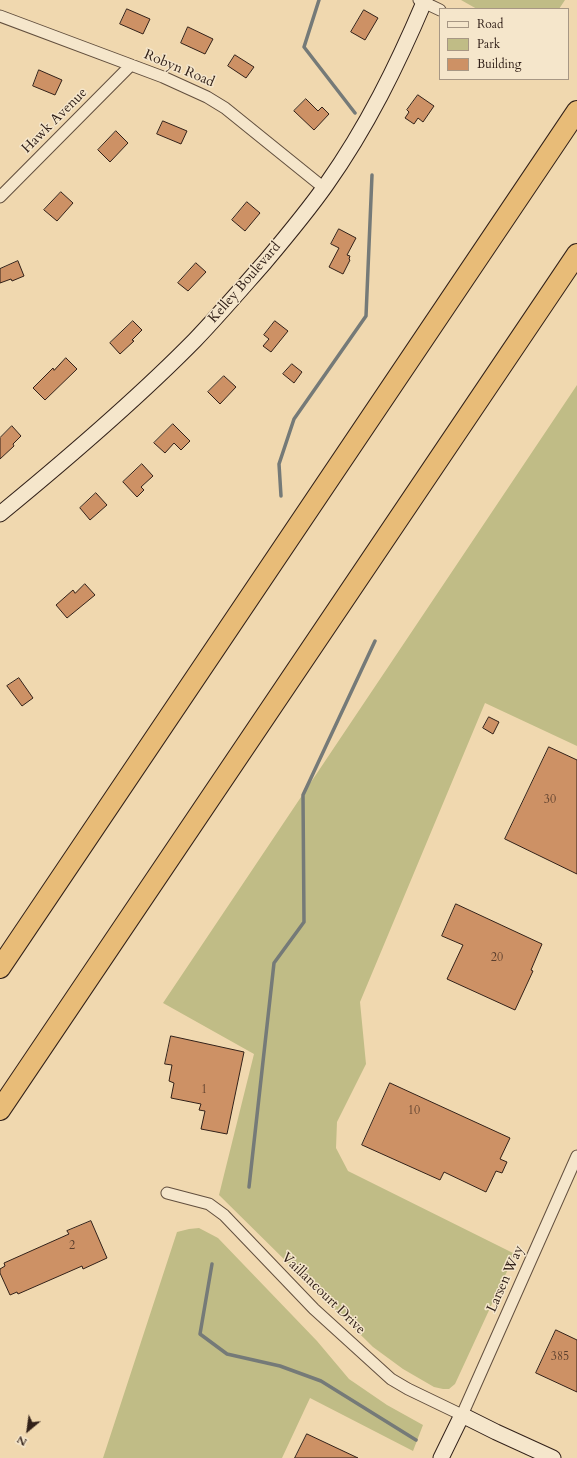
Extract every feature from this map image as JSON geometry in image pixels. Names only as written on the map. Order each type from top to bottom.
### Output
[{"type":"highway","points":[[0,968],[577,111]]},
{"type":"highway","points":[[0,1110],[577,254]]},
{"type":"main road","name":"Kelley Boulevard","points":[[0,514],[144,389],[194,340],[230,302],[300,220],[324,188],[358,136],[385,89],[423,1]]},
{"type":"main road","points":[[441,1458],[462,1415],[553,1458]]},
{"type":"street","points":[[423,1],[439,9]]},
{"type":"street","name":"Robyn Road","points":[[0,16],[131,65],[207,96],[225,108],[324,188]]},
{"type":"street","name":"Hawk Avenue","points":[[0,197],[131,65]]},
{"type":"street","name":"Larsen Way","points":[[462,1415],[577,1156]]},
{"type":"street","name":"Vaillancourt Drive","points":[[167,1193],[209,1204],[224,1215],[314,1309],[391,1379],[408,1389],[462,1415]]},
{"type":"green space","points":[[461,0],[565,0],[560,8],[475,8]]},
{"type":"green space","points":[[577,385],[577,746],[485,703],[360,1002],[366,1064],[337,1122],[336,1148],[348,1171],[515,1254],[455,1384],[449,1389],[443,1389],[434,1387],[403,1369],[373,1347],[219,1195],[254,1054],[163,1003]]},
{"type":"green space","points":[[199,1228],[218,1238],[317,1341],[349,1379],[387,1405],[423,1425],[413,1451],[310,1398],[282,1458],[103,1458],[177,1232]]},
{"type":"building","points":[[127,9],[150,19],[143,34],[120,24]]},
{"type":"building","points":[[364,10],[378,18],[365,40],[351,32]]},
{"type":"building","points":[[188,27],[213,39],[205,54],[181,43]]},
{"type":"building","points":[[235,55],[254,67],[246,78],[228,66]]},
{"type":"building","points":[[39,70],[62,80],[55,95],[33,86]]},
{"type":"building","points":[[418,95],[434,106],[423,122],[418,118],[414,124],[405,118],[409,112],[407,110]]},
{"type":"building","points":[[306,99],[318,111],[322,107],[329,114],[314,130],[294,111]]},
{"type":"building","points":[[163,121],[187,131],[181,144],[157,134]]},
{"type":"building","points":[[116,131],[128,143],[110,162],[98,150]]},
{"type":"building","points":[[61,192],[73,203],[57,221],[44,210]]},
{"type":"building","points":[[247,202],[260,213],[245,231],[232,220]]},
{"type":"building","points":[[339,229],[356,238],[347,255],[350,256],[350,260],[343,274],[329,267],[339,248],[331,244]]},
{"type":"building","points":[[18,261],[24,276],[12,281],[11,279],[0,283],[0,269]]},
{"type":"building","points":[[196,263],[206,272],[188,291],[178,283]]},
{"type":"building","points":[[133,321],[142,330],[132,340],[134,341],[120,354],[110,343]]},
{"type":"building","points":[[275,321],[288,331],[271,352],[263,346],[269,339],[264,335]]},
{"type":"building","points":[[66,358],[77,369],[45,400],[33,388],[53,368],[54,370]]},
{"type":"building","points":[[292,364],[302,372],[294,383],[283,374]]},
{"type":"building","points":[[224,376],[236,387],[220,404],[208,392]]},
{"type":"building","points":[[173,424],[190,441],[181,450],[174,443],[165,453],[154,443]]},
{"type":"building","points":[[12,426],[21,436],[13,444],[14,446],[0,459],[0,438]]},
{"type":"building","points":[[142,464],[153,476],[141,487],[144,490],[137,497],[123,482]]},
{"type":"building","points":[[96,493],[107,505],[90,520],[80,508]]},
{"type":"building","points":[[85,584],[95,595],[67,618],[56,605],[73,590],[75,593]]},
{"type":"building","points":[[19,678],[33,698],[22,706],[7,686]]},
{"type":"building","points":[[489,717],[499,722],[493,734],[483,728]]},
{"type":"building","points":[[549,747],[577,760],[577,874],[505,839]]},
{"type":"building","points":[[456,904],[542,944],[531,970],[533,971],[515,1010],[447,979],[463,945],[442,936]]},
{"type":"building","points":[[171,1036],[244,1052],[227,1134],[201,1129],[205,1111],[199,1110],[201,1104],[171,1098],[174,1083],[169,1081],[172,1065],[165,1064]]},
{"type":"building","points":[[390,1083],[510,1138],[500,1159],[507,1162],[502,1173],[496,1171],[486,1192],[444,1172],[440,1180],[362,1145]]},
{"type":"building","points":[[91,1221],[107,1258],[83,1269],[82,1266],[18,1294],[17,1292],[10,1295],[0,1273],[0,1269],[5,1266],[4,1263],[69,1234],[67,1231]]},
{"type":"building","points":[[556,1330],[577,1340],[577,1392],[536,1373]]},
{"type":"building","points":[[307,1434],[358,1458],[295,1458]]},
{"type":"waterway","points":[[319,0],[304,47],[355,113]]},
{"type":"waterway","points":[[281,496],[279,464],[294,419],[366,316],[372,175]]},
{"type":"waterway","points":[[249,1187],[274,963],[304,922],[303,795],[375,641]]},
{"type":"waterway","points":[[212,1264],[200,1334],[227,1354],[280,1366],[321,1381],[416,1440]]}]
